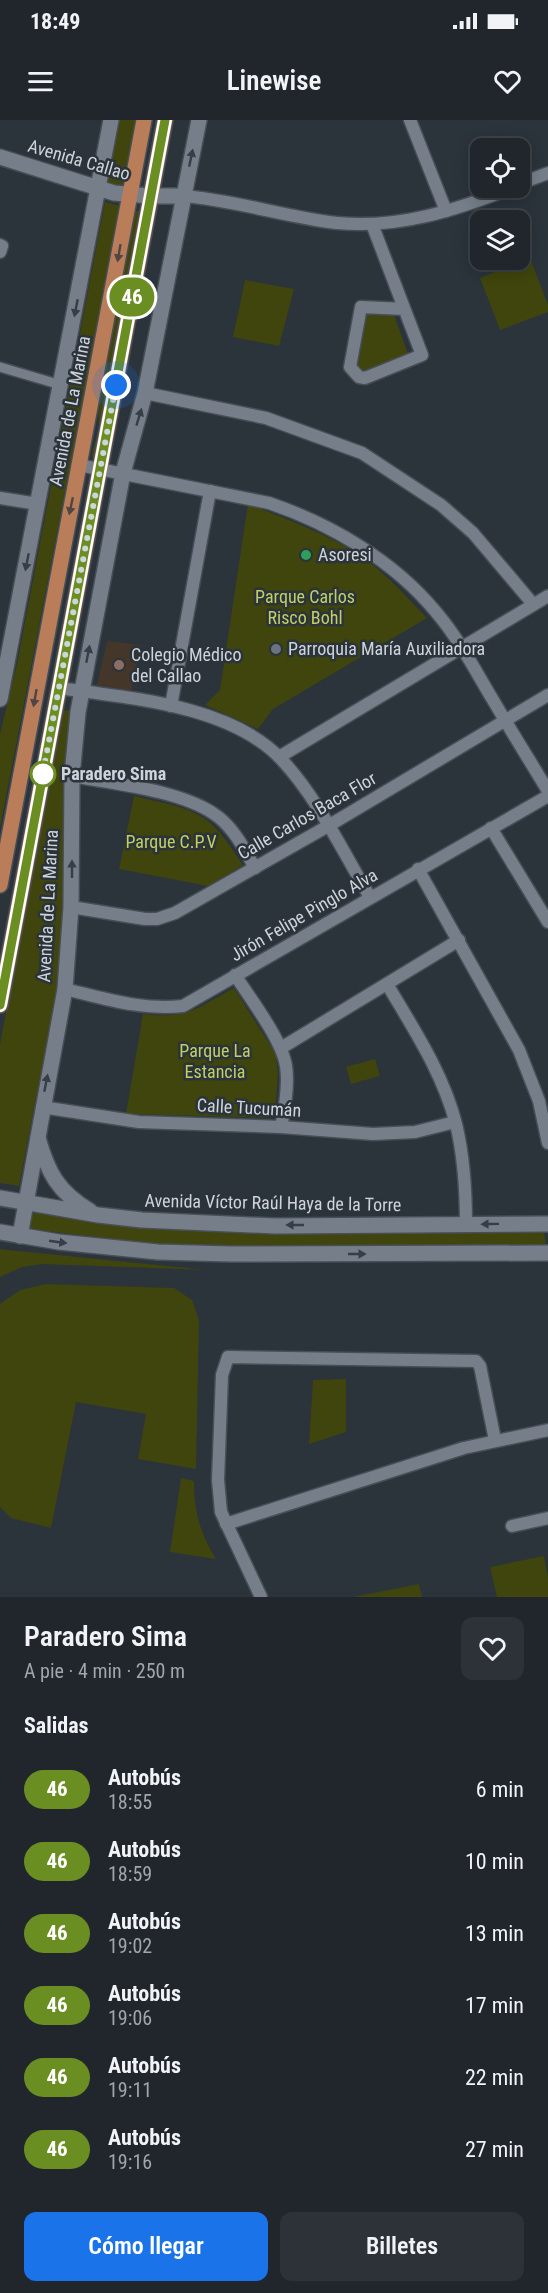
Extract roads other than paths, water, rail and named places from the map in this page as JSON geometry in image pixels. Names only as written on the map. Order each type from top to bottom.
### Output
[{"type":"main road","name":"Avenida de La Marina","points":[[0,699],[4,663],[38,504],[111,120]]},
{"type":"main road","name":"Avenida de La Marina","points":[[0,885],[144,120]]},
{"type":"main road","name":"Avenida de La Marina","points":[[0,1005],[165,120]]},
{"type":"main road","name":"Avenida de La Marina","points":[[20,1236],[64,989],[71,907],[72,776],[81,691],[123,473],[146,393],[199,120]]},
{"type":"main road","name":"Avenida Callao","points":[[0,157],[98,189],[130,195],[183,195]]},
{"type":"main road","points":[[37,1134],[46,1164],[58,1185],[75,1202],[98,1215]]},
{"type":"main road","name":"Avenida Víctor Raúl Haya de la Torre","points":[[0,1198],[142,1220],[274,1226],[548,1224]]},
{"type":"main road","points":[[0,1232],[83,1245],[158,1252],[231,1254],[548,1253]]},
{"type":"street","points":[[410,120],[446,212]]},
{"type":"street","points":[[530,180],[548,173]]},
{"type":"street","points":[[183,195],[336,223],[372,224],[416,219],[446,212],[484,198]]},
{"type":"street","points":[[372,224],[422,355],[365,378],[359,377],[350,367],[360,307],[404,309]]},
{"type":"street","points":[[0,368],[61,385]]},
{"type":"street","points":[[146,393],[266,418],[371,458],[441,505],[473,533],[533,604]]},
{"type":"street","points":[[80,465],[269,503],[290,510],[343,536],[403,578],[436,611],[462,647],[548,791]]},
{"type":"street","points":[[171,706],[210,491]]},
{"type":"street","points":[[0,498],[38,504]]},
{"type":"street","points":[[279,757],[548,596]]},
{"type":"street","points":[[59,688],[171,706],[223,722],[254,738],[279,757],[297,777],[370,897]]},
{"type":"street","name":"Calle Carlos Baca Flor","points":[[71,907],[144,920],[157,919],[175,913],[328,826],[548,695]]},
{"type":"street","points":[[72,776],[181,798],[206,808],[223,820],[235,834],[255,868]]},
{"type":"street","name":"Jirón Felipe Pinglo Alva","points":[[64,989],[140,1006],[168,1008],[183,1006],[548,796]]},
{"type":"street","points":[[491,828],[548,922]]},
{"type":"street","points":[[418,869],[459,940],[543,1098],[548,1143]]},
{"type":"street","points":[[537,904],[548,897]]},
{"type":"street","points":[[281,1048],[459,940]]},
{"type":"street","points":[[235,975],[281,1048],[286,1066],[281,1127]]},
{"type":"street","points":[[387,984],[423,1044],[455,1122],[462,1159],[466,1225]]},
{"type":"street","name":"Calle Tucumán","points":[[42,1107],[139,1122],[281,1127],[373,1134],[415,1132],[455,1122]]},
{"type":"street","points":[[261,1597],[221,1512],[218,1480],[222,1375],[228,1357],[470,1360],[480,1366],[495,1440]]},
{"type":"street","points":[[226,1524],[495,1440],[548,1430]]},
{"type":"street","points":[[512,1526],[548,1518]]},
{"type":"place","name":"Asoresi","points":[[306,555]]},
{"type":"place","name":"Parroquia María Auxiliadora","points":[[276,649]]},
{"type":"place","name":"Colegio Médico del Callao","points":[[119,665]]},
{"type":"place","name":"Paradero Sima","points":[[43,774]]},
{"type":"park label","name":"Parque Carlos Risco Bohl","points":[[305,607]]},
{"type":"park label","name":"Parque C.P.V","points":[[171,842]]},
{"type":"park label","name":"Parque La Estancia","points":[[215,1061]]}]
